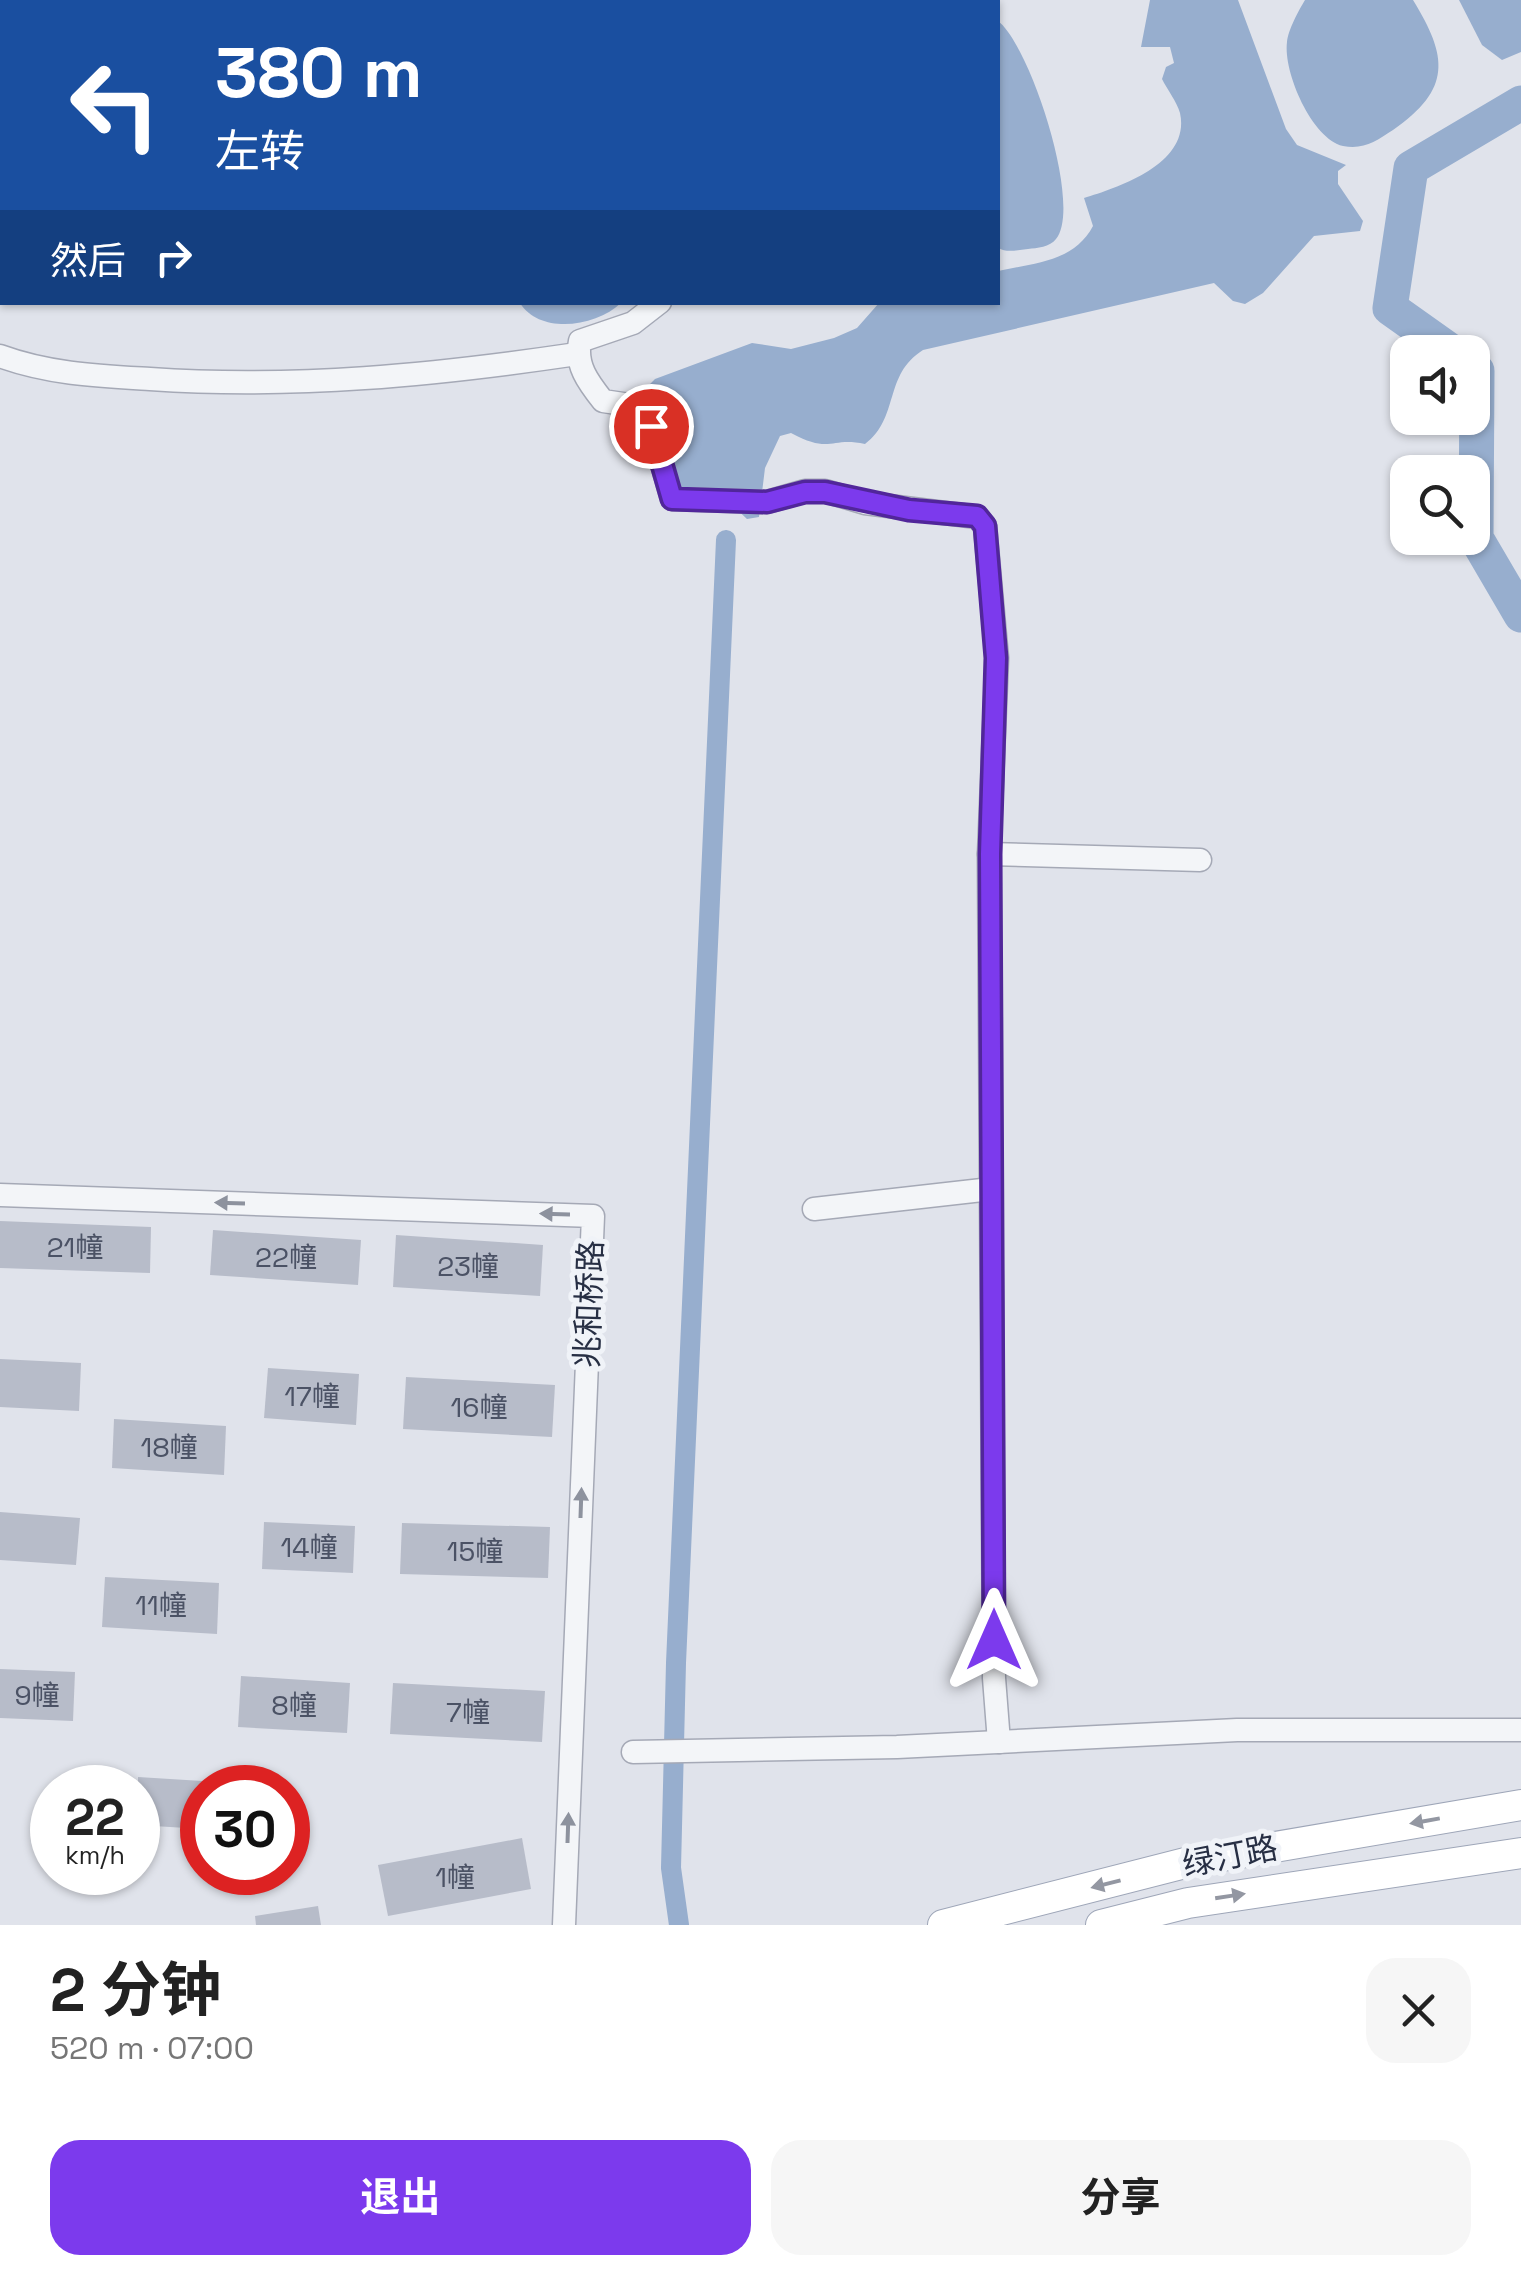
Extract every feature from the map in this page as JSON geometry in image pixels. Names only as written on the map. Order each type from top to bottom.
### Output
[{"type":"main road","name":"绿汀路","points":[[943,1925],[1194,1861],[1521,1805]]},
{"type":"main road","name":"绿汀路","points":[[1101,1925],[1188,1902],[1521,1853]]},
{"type":"street","points":[[656,305],[633,323],[580,341],[577,354],[589,383],[603,401],[630,405],[651,426],[672,499],[767,502],[805,492],[825,492],[880,506],[977,516],[985,526],[996,658],[990,854],[994,1678],[1000,1742]]},
{"type":"street","points":[[0,356],[38,370],[244,385],[376,378],[577,354]]},
{"type":"street","points":[[990,854],[1200,860]]},
{"type":"street","points":[[814,1208],[992,1188]]},
{"type":"street","name":"兆和桥路","points":[[0,1196],[592,1216],[564,1925]]},
{"type":"street","points":[[633,1752],[1000,1742],[1237,1730],[1521,1730]]},
{"type":"water","points":[[1150,0],[1238,0],[1286,129],[1297,145],[1346,165],[1338,171],[1338,184],[1363,221],[1360,231],[1314,236],[1263,293],[1245,304],[1233,301],[1214,283],[923,350],[902,372],[883,422],[865,444],[815,443],[791,433],[780,436],[765,468],[759,517],[747,519],[726,499],[679,490],[634,418],[633,394],[655,379],[752,343],[791,349],[834,338],[857,328],[877,305],[1000,305],[1000,271],[1052,259],[1075,247],[1093,226],[1084,198],[1150,170],[1175,146],[1181,131],[1180,113],[1162,79],[1166,67],[1174,63],[1170,47],[1141,47]]},
{"type":"water","points":[[1305,0],[1413,0],[1433,39],[1438,71],[1426,100],[1393,130],[1364,146],[1343,146],[1332,141],[1311,118],[1295,86],[1287,42]]},
{"type":"water","points":[[1459,0],[1521,0],[1521,52],[1502,60],[1482,45]]},
{"type":"water","points":[[1000,23],[1011,36],[1038,92],[1063,194],[1063,221],[1056,239],[1039,248],[1000,249]]},
{"type":"water","points":[[522,305],[618,305],[597,318],[569,324],[541,320]]},
{"type":"building","points":[[0,1221],[151,1227],[150,1273],[0,1268]]},
{"type":"building","points":[[213,1230],[361,1240],[358,1285],[210,1275]]},
{"type":"building","points":[[396,1235],[543,1245],[540,1296],[393,1287]]},
{"type":"building","points":[[0,1359],[81,1363],[79,1411],[0,1407]]},
{"type":"building","points":[[268,1368],[359,1374],[356,1425],[264,1418]]},
{"type":"building","points":[[406,1377],[555,1385],[552,1437],[403,1429]]},
{"type":"building","points":[[114,1419],[226,1426],[224,1475],[112,1468]]},
{"type":"building","points":[[0,1512],[80,1518],[76,1565],[0,1560]]},
{"type":"building","points":[[264,1522],[355,1526],[353,1573],[262,1569]]},
{"type":"building","points":[[402,1523],[550,1527],[548,1578],[400,1574]]},
{"type":"building","points":[[105,1577],[219,1583],[217,1634],[102,1627]]},
{"type":"building","points":[[0,1669],[75,1672],[73,1721],[0,1718]]},
{"type":"building","points":[[241,1676],[350,1683],[347,1733],[238,1727]]},
{"type":"building","points":[[393,1683],[545,1691],[542,1742],[390,1734]]},
{"type":"building","points":[[160,1778],[180,1780],[180,1828],[160,1826]]},
{"type":"building","points":[[522,1838],[531,1889],[388,1916],[378,1865]]},
{"type":"building","points":[[318,1906],[321,1925],[256,1925],[255,1916]]},
{"type":"waterway","points":[[1428,335],[1390,308],[1411,168],[1521,103]]},
{"type":"waterway","points":[[1477,435],[1476,538],[1521,615]]},
{"type":"waterway","points":[[679,1925],[671,1868],[676,1663],[726,540]]},
{"type":"route","points":[[651,426],[664,458],[672,499],[767,502],[805,492],[825,492],[909,510],[977,516],[985,526],[996,658],[990,854],[994,1640]]}]
